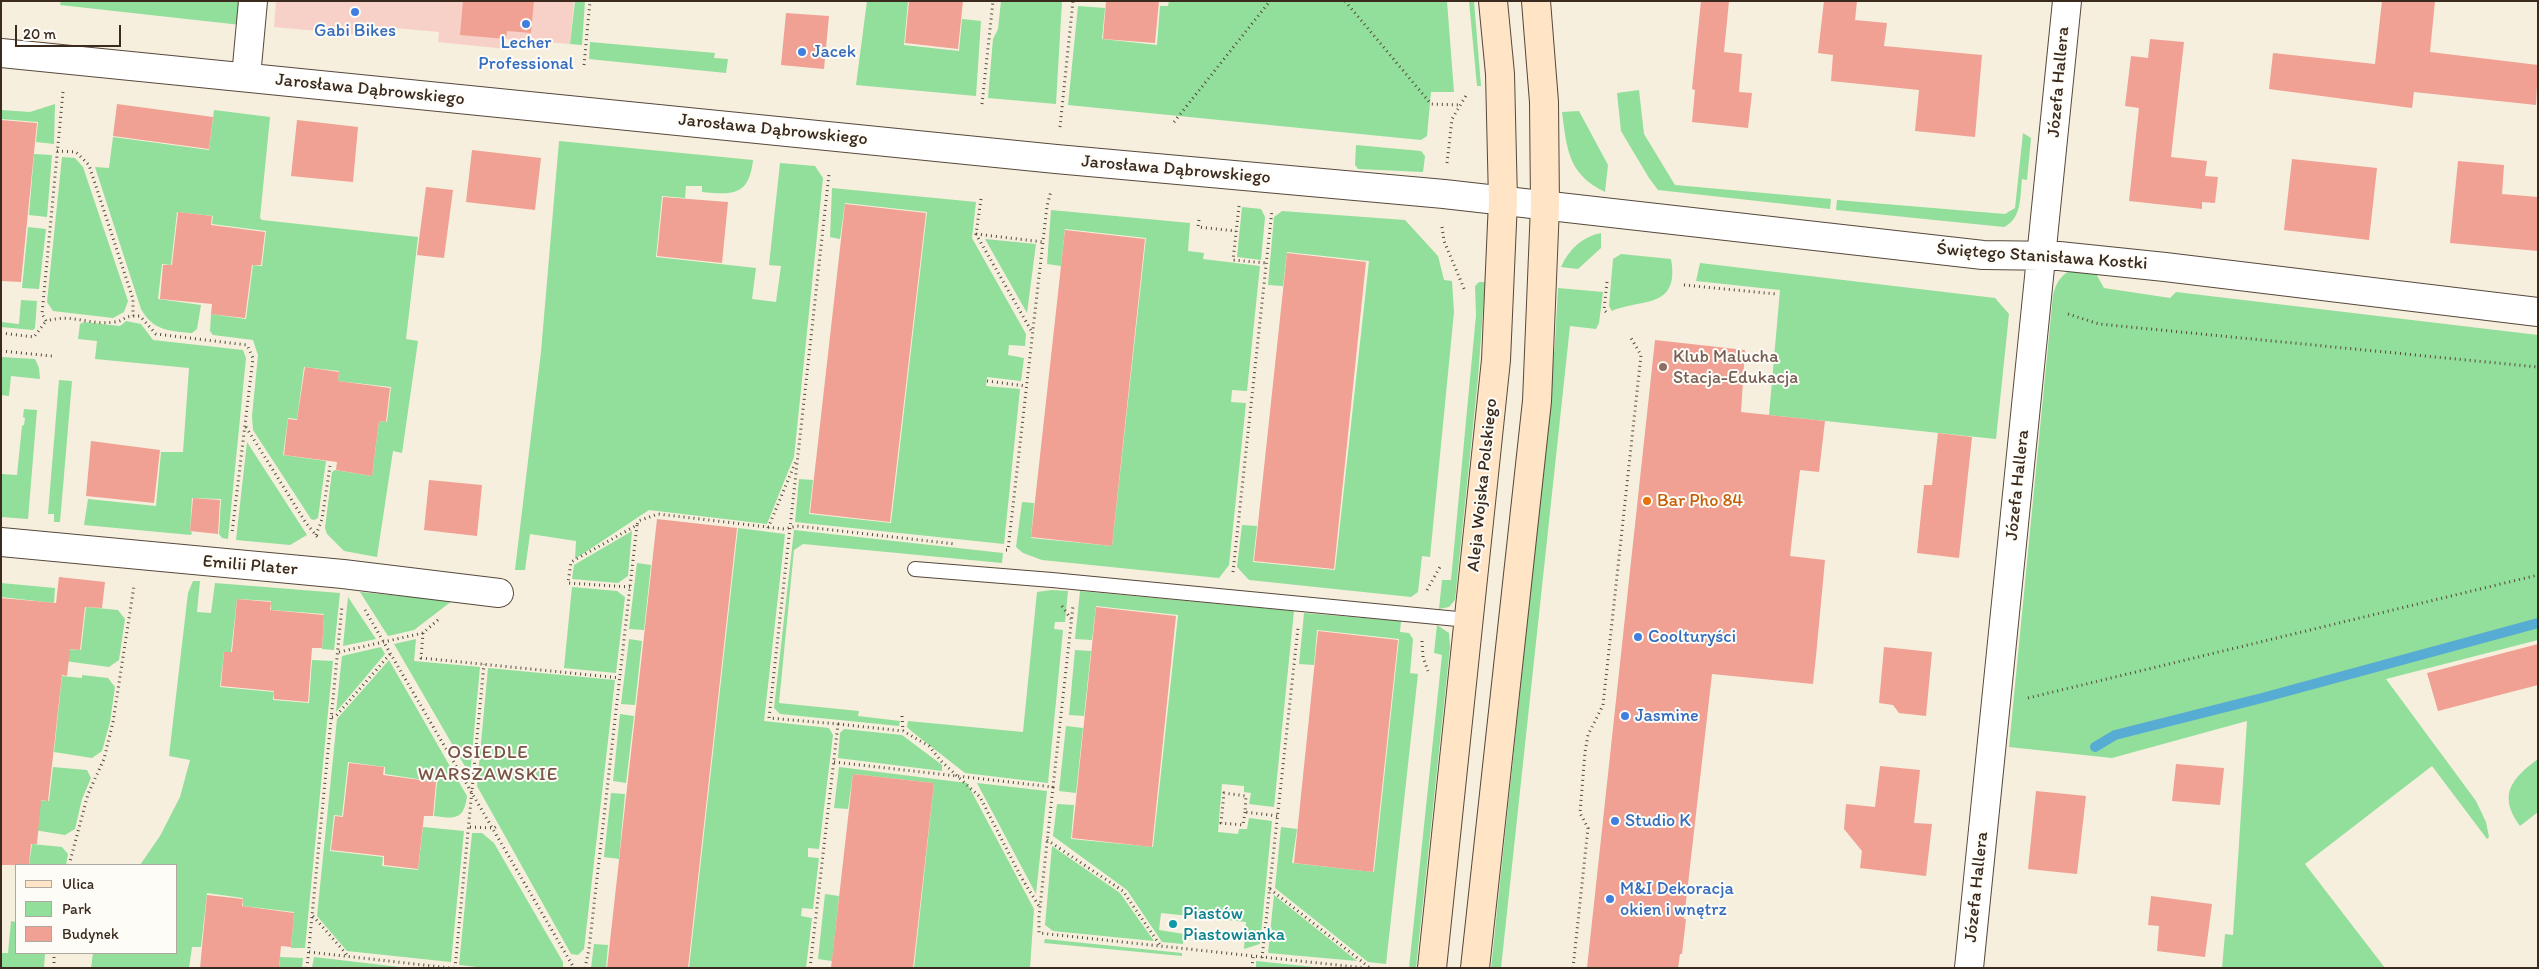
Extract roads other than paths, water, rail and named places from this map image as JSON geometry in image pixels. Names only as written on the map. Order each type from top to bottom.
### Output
[{"type":"street","points":[[246,77],[254,1]]},
{"type":"street","name":"Aleja Wojska Polskiego","points":[[1432,968],[1496,369],[1503,201],[1500,74],[1493,1]]},
{"type":"street","points":[[1475,968],[1536,401],[1545,206],[1544,102],[1536,1]]},
{"type":"street","name":"Józefa Hallera","points":[[1969,968],[2067,1]]},
{"type":"street","name":"Jarosława Dąbrowskiego","points":[[1,53],[1545,206]]},
{"type":"street","name":"Świętego Stanisława Kostki","points":[[1545,206],[1982,254],[2042,256],[2164,267],[2538,312]]},
{"type":"street","name":"Emilii Plater","points":[[1,542],[229,565],[343,574],[498,593]]},
{"type":"lane","points":[[916,569],[1075,582],[1468,620]]},
{"type":"waterway","points":[[2095,747],[2115,735],[2262,698],[2538,623]]},
{"type":"place","name":"Gabi Bikes","points":[[355,12]]},
{"type":"place","name":"Lecher Professional","points":[[526,24]]},
{"type":"place","name":"Jacek","points":[[802,52]]},
{"type":"place","name":"Klub Malucha Stacja-Edukacja","points":[[1663,367]]},
{"type":"place","name":"Bar Pho 84","points":[[1647,501]]},
{"type":"place","name":"Coolturyści","points":[[1638,637]]},
{"type":"place","name":"Jasmine","points":[[1625,716]]},
{"type":"place","name":"Studio K","points":[[1615,821]]},
{"type":"place","name":"M&I Dekoracja okien i wnętrz","points":[[1610,899]]},
{"type":"place","name":"Piastów Piastowianka","points":[[1173,924]]},
{"type":"district","name":"OSIEDLE WARSZAWSKIE","points":[[488,764]]}]
